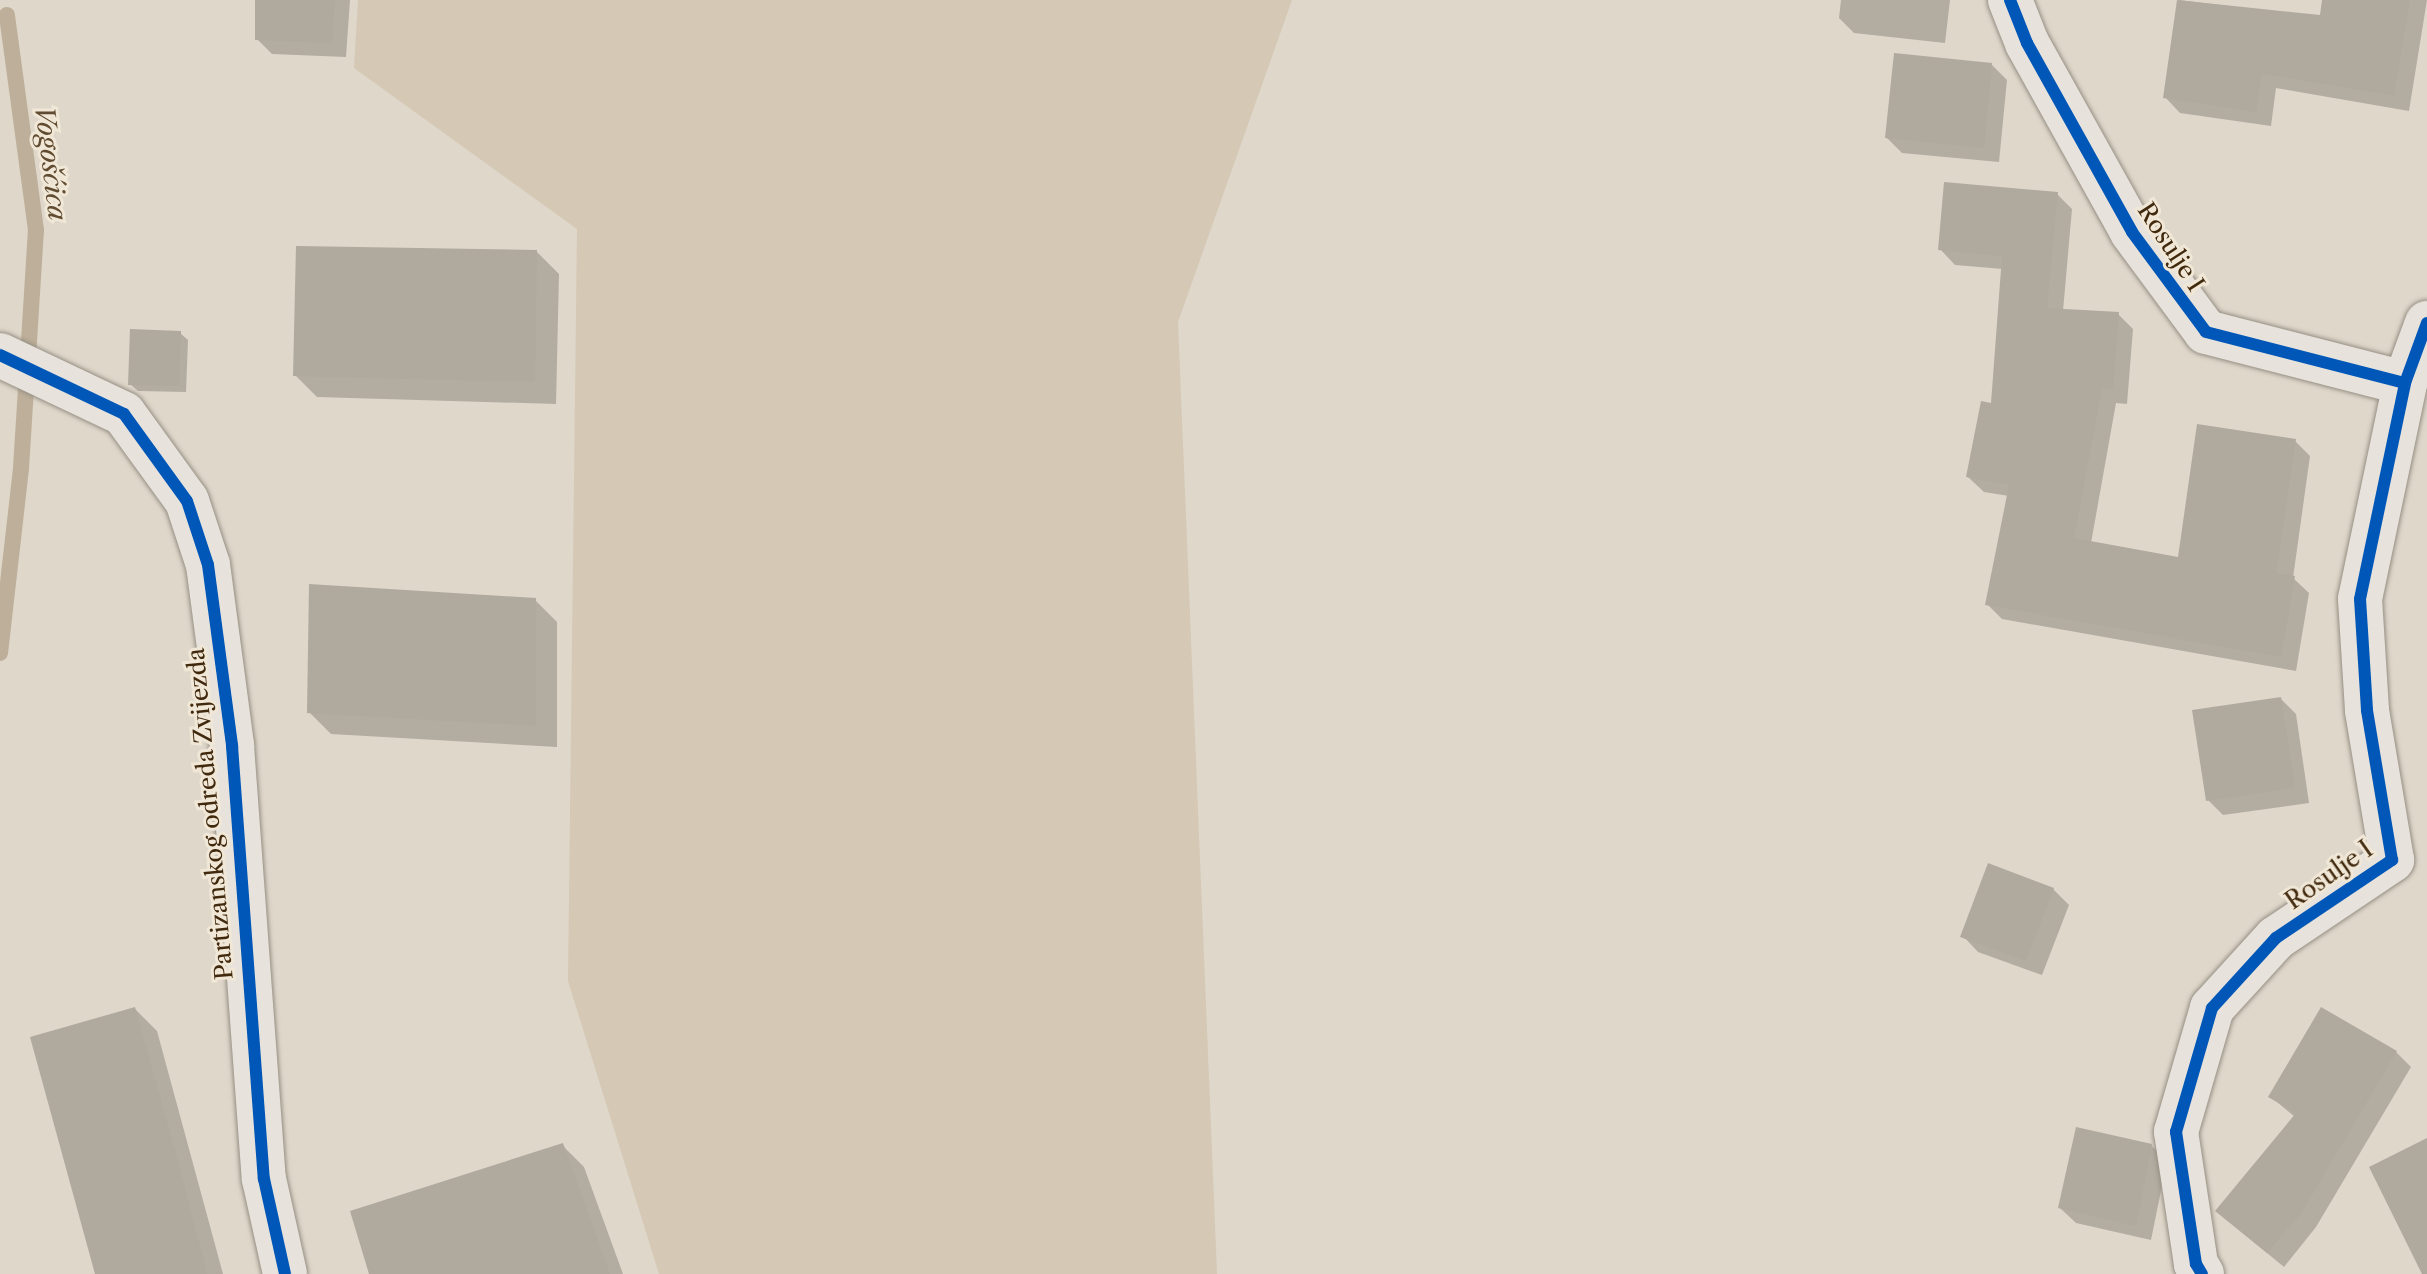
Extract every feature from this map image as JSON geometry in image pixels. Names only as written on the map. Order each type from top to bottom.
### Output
[{"type":"street","name":"Rosulje I","points":[[2010,0],[2027,43],[2132,232],[2206,332],[2405,383]]},
{"type":"street","name":"Rosulje I","points":[[2202,1274],[2196,1264],[2176,1132],[2212,1008],[2276,938],[2410,863],[2367,710],[2360,599],[2405,383],[2427,323]]},
{"type":"street","name":"Partizanskog odreda Zvijezda","points":[[0,355],[124,414],[187,501],[208,565],[232,746],[264,1179],[285,1274]]},
{"type":"shaded area","points":[[358,0],[1292,0],[1178,322],[1217,1274],[659,1274],[568,981],[577,229],[354,68]]},
{"type":"building","points":[[255,0],[335,0],[332,43],[255,40]]},
{"type":"building","points":[[2177,0],[2320,15],[2322,0],[2410,0],[2394,96],[2262,74],[2256,112],[2163,98]]},
{"type":"building","points":[[1894,53],[1992,63],[1984,148],[1885,138]]},
{"type":"building","points":[[1944,182],[2058,192],[2047,308],[2119,312],[2113,390],[2102,389],[2074,538],[2178,557],[2197,424],[2296,439],[2276,573],[2295,576],[2281,657],[1985,605],[2009,485],[1966,477],[1981,401],[1991,403],[2002,256],[1938,250]]},
{"type":"building","points":[[296,246],[537,250],[535,382],[293,376]]},
{"type":"building","points":[[130,329],[181,331],[179,386],[128,385]]},
{"type":"building","points":[[309,584],[536,598],[536,726],[307,713]]},
{"type":"building","points":[[2281,697],[2295,788],[2206,801],[2192,710]]},
{"type":"building","points":[[1988,863],[2054,888],[2026,961],[1960,937]]},
{"type":"building","points":[[135,1007],[207,1274],[95,1274],[30,1037]]},
{"type":"building","points":[[2321,1007],[2397,1051],[2302,1212],[2267,1253],[2215,1211],[2296,1113],[2268,1097]]},
{"type":"building","points":[[2076,1127],[2152,1144],[2136,1226],[2058,1208]]},
{"type":"building","points":[[2427,1138],[2427,1274],[2422,1274],[2369,1167]]},
{"type":"building","points":[[563,1143],[610,1274],[369,1274],[350,1211]]},
{"type":"waterway","name":"Vogošćica","points":[[0,653],[21,468],[36,230],[7,15]]},
{"type":"cycle path","points":[[2010,0],[2027,43],[2132,232],[2206,332],[2405,383]]},
{"type":"cycle path","points":[[2202,1274],[2196,1264],[2176,1132],[2212,1008],[2276,938],[2392,860],[2367,710],[2360,599],[2405,383],[2427,323]]},
{"type":"cycle path","points":[[0,355],[124,414],[187,501],[208,565],[232,746],[264,1179],[285,1274]]}]
